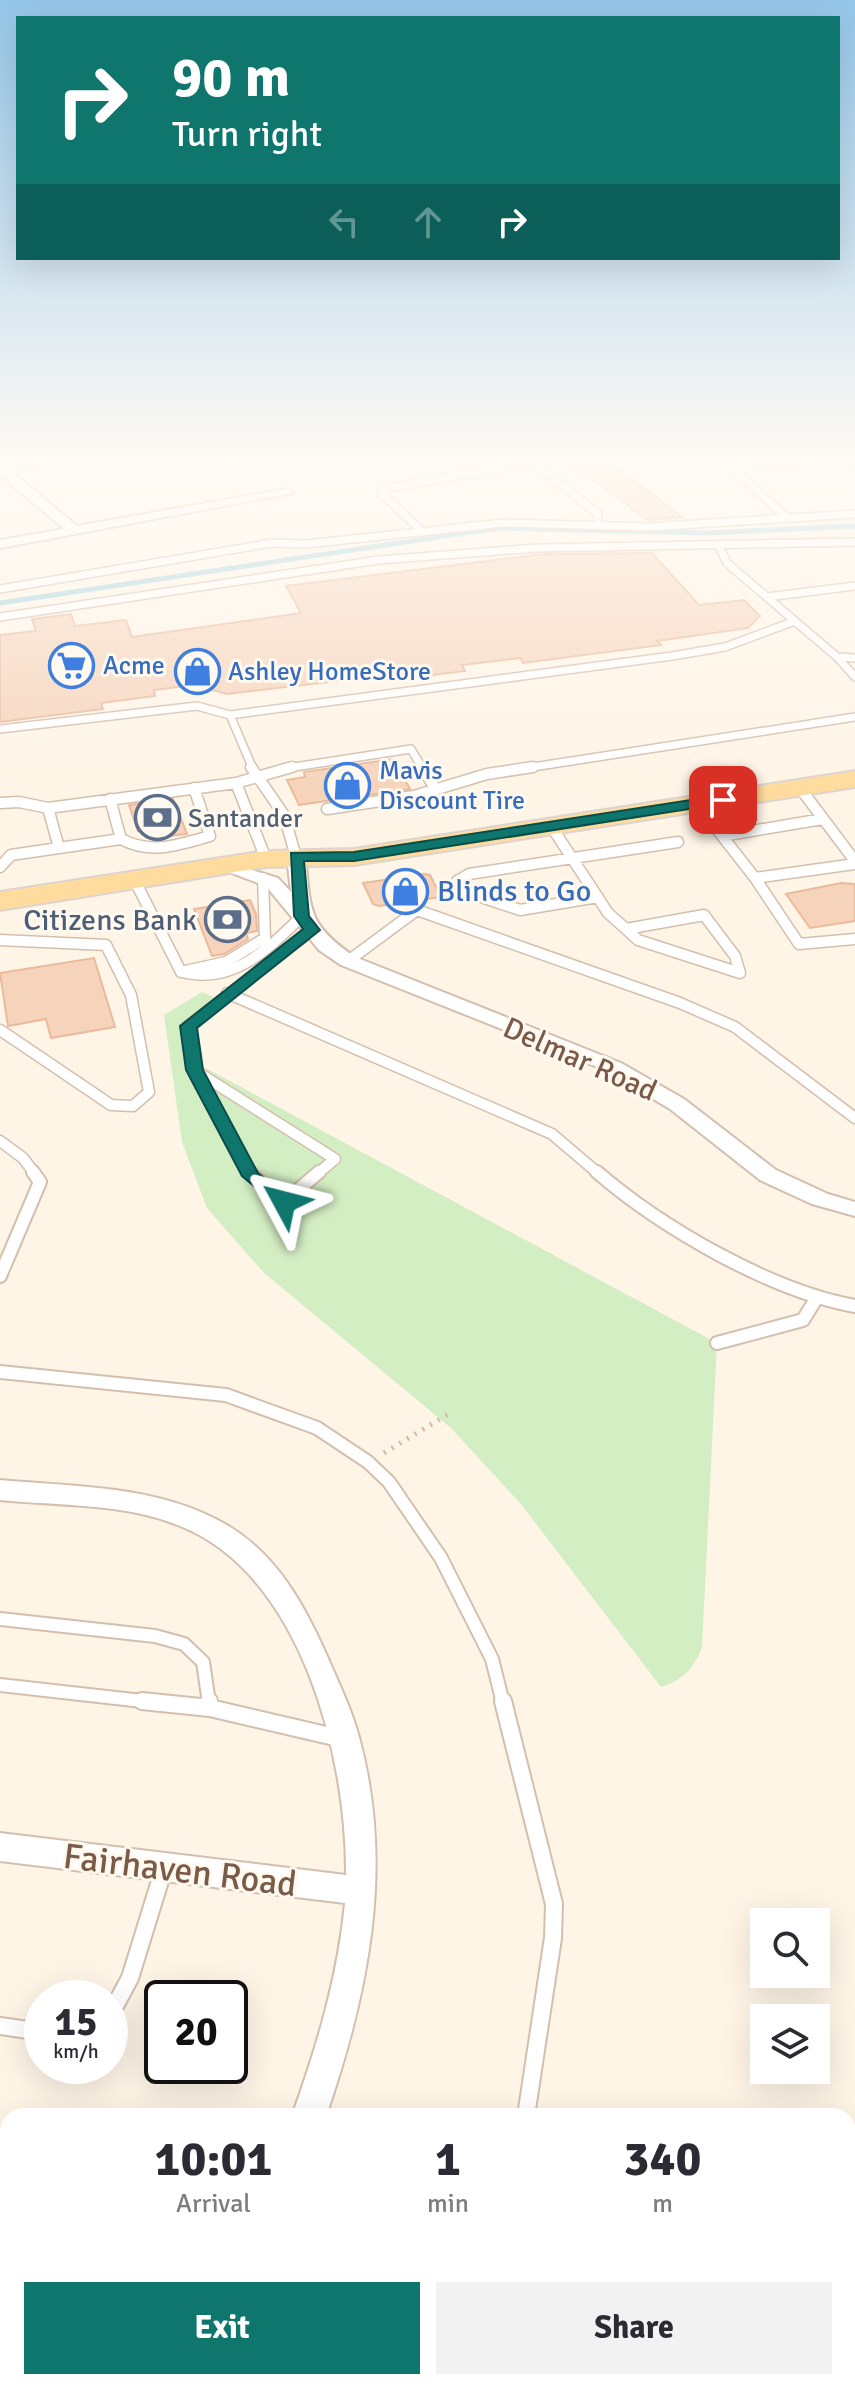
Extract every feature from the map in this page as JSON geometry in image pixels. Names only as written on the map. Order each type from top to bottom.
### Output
[{"type":"main road","points":[[296,857],[354,857],[551,826],[595,810],[697,804],[853,777]]},
{"type":"main road","points":[[0,901],[222,866],[264,869],[340,838],[853,777]]},
{"type":"street","points":[[296,857],[307,923]]},
{"type":"street","name":"Delmar Road","points":[[264,869],[326,946],[348,961],[614,1067],[677,1104],[768,1175],[811,1196],[855,1209]]},
{"type":"street","points":[[0,1490],[143,1506],[213,1529],[259,1565],[277,1588],[302,1631],[346,1740],[362,1835],[353,1969],[331,2057],[312,2108]]},
{"type":"street","name":"Fairhaven Road","points":[[0,1847],[360,1891]]},
{"type":"lane","points":[[0,589],[127,567]]},
{"type":"lane","points":[[0,617],[329,567]]},
{"type":"lane","points":[[732,567],[837,657],[855,677]]},
{"type":"lane","points":[[767,597],[855,586]]},
{"type":"lane","points":[[0,729],[197,706],[230,715],[672,656],[725,647],[795,621]]},
{"type":"lane","points":[[837,657],[855,658]]},
{"type":"lane","points":[[230,715],[258,778],[271,790],[293,835],[296,857]]},
{"type":"lane","points":[[327,809],[436,790],[487,774],[855,717]]},
{"type":"lane","points":[[0,803],[19,802],[48,808],[236,783],[284,768],[411,749],[436,790]]},
{"type":"lane","points":[[181,972],[226,962],[265,938],[267,930],[260,893],[264,869],[236,783]]},
{"type":"lane","points":[[0,867],[11,855],[121,839],[141,850],[210,836],[194,788]]},
{"type":"lane","points":[[755,878],[855,863],[800,788]]},
{"type":"lane","points":[[110,799],[121,839]]},
{"type":"lane","points":[[697,804],[755,878],[799,944],[855,939]]},
{"type":"lane","points":[[48,808],[59,848]]},
{"type":"lane","points":[[722,836],[759,834],[823,819]]},
{"type":"lane","points":[[792,824],[799,833]]},
{"type":"lane","points":[[551,826],[598,897],[625,929],[638,940],[740,973],[735,956],[704,915],[625,929]]},
{"type":"lane","points":[[598,897],[520,910],[460,890],[457,881],[469,874],[678,842]]},
{"type":"lane","points":[[817,857],[826,868]]},
{"type":"lane","points":[[780,862],[788,873]]},
{"type":"lane","points":[[135,881],[181,972],[197,978],[232,974],[307,923]]},
{"type":"lane","points":[[348,961],[417,910],[680,1003],[735,1027],[855,1118]]},
{"type":"lane","points":[[194,1070],[335,1159],[284,1202],[251,1176],[194,1070],[188,1026],[307,923]]},
{"type":"lane","points":[[0,940],[106,945],[117,957],[138,1025],[149,1092],[136,1106],[122,1108],[111,1105],[0,1030]]},
{"type":"lane","points":[[227,993],[552,1134],[620,1192],[673,1230],[816,1299],[855,1306]]},
{"type":"lane","points":[[0,1141],[23,1158],[40,1182],[0,1276]]},
{"type":"lane","points":[[717,1343],[803,1320],[816,1299]]},
{"type":"lane","points":[[0,1372],[226,1395],[317,1428],[368,1462],[389,1482],[441,1558],[492,1659],[543,1852],[554,1904],[553,1938],[527,2108]]},
{"type":"lane","points":[[0,1619],[155,1636],[184,1644],[203,1662],[210,1708]]},
{"type":"lane","points":[[0,1685],[210,1708],[346,1740]]},
{"type":"lane","points":[[128,1982],[164,1867]]},
{"type":"lane","points":[[0,2026],[24,2029]]},
{"type":"path","points":[[368,1462],[450,1413]]},
{"type":"green space","points":[[202,992],[227,1003],[197,1028],[202,1066],[717,1343],[702,1648],[691,1668],[681,1677],[661,1687],[520,1503],[451,1428],[264,1273],[207,1208],[182,1142],[164,1015]]},
{"type":"building","points":[[436,567],[665,567],[699,605],[744,600],[760,616],[748,628],[657,641],[661,645],[523,663],[520,658],[462,665],[465,671],[392,680],[389,675],[227,694],[212,690],[209,683],[154,690],[155,696],[101,703],[103,709],[0,722],[0,635],[36,631],[32,619],[71,614],[75,626],[126,620],[132,637],[301,613],[286,586]]},
{"type":"building","name":"Mavis Discount Tire","points":[[393,759],[410,789],[299,805],[287,780],[305,777],[304,772]]},
{"type":"building","name":"Santander","points":[[173,799],[187,834],[153,838],[150,829],[138,831],[129,805]]},
{"type":"building","name":"Blinds to Go","points":[[430,875],[441,897],[379,906],[373,904],[363,883]]},
{"type":"building","points":[[841,883],[855,884],[855,921],[810,928],[786,894]]},
{"type":"building","name":"Citizens Bank","points":[[250,900],[256,914],[257,931],[246,933],[248,939],[224,954],[212,956],[194,909]]},
{"type":"building","points":[[94,958],[115,1027],[51,1038],[46,1019],[8,1026],[0,973]]},
{"type":"waterway","points":[[0,603],[236,567]]},
{"type":"place","name":"Acme","points":[[72,665]]},
{"type":"place","name":"Ashley HomeStore","points":[[197,671]]},
{"type":"place","name":"Mavis Discount Tire","points":[[348,785]]},
{"type":"place","name":"Santander","points":[[157,818]]},
{"type":"place","name":"Blinds to Go","points":[[406,891]]},
{"type":"place","name":"Citizens Bank","points":[[228,920]]},
{"type":"route","points":[[284,1202],[251,1176],[240,1156],[194,1070],[188,1026],[312,930],[302,916],[296,857],[354,857],[723,800]]}]
